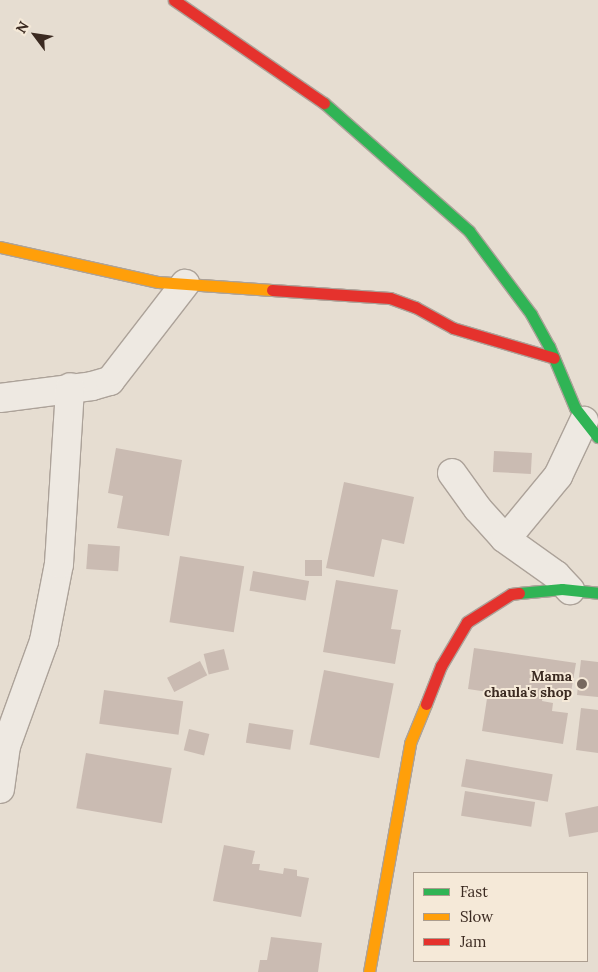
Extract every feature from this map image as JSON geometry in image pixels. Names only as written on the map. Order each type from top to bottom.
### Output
[{"type":"street","points":[[174,0],[316,96],[469,231],[531,314],[591,429],[558,476],[506,539]]},
{"type":"street","points":[[0,248],[69,265],[185,284],[390,298],[415,307],[453,328],[554,358]]},
{"type":"street","points":[[0,398],[110,380],[185,284]]},
{"type":"street","points":[[0,789],[3,734],[44,642],[59,564],[70,387]]},
{"type":"street","points":[[452,473],[478,509],[506,539],[556,574],[570,590]]},
{"type":"street","points":[[369,972],[410,743],[441,666],[467,622],[511,594],[570,590],[598,593]]},
{"type":"building","points":[[116,448],[182,460],[169,536],[117,528],[123,496],[108,493]]},
{"type":"building","points":[[494,451],[532,453],[531,474],[493,472]]},
{"type":"building","points":[[344,482],[414,497],[404,544],[382,539],[374,577],[326,568]]},
{"type":"building","points":[[88,544],[120,546],[118,571],[86,569]]},
{"type":"building","points":[[180,556],[244,566],[234,632],[170,622]]},
{"type":"building","points":[[305,560],[322,560],[322,576],[305,576]]},
{"type":"building","points":[[253,571],[309,581],[306,601],[250,591]]},
{"type":"building","points":[[336,580],[398,590],[391,629],[401,630],[395,664],[323,652]]},
{"type":"building","points":[[474,648],[576,663],[570,698],[556,696],[557,692],[544,689],[542,701],[553,703],[552,711],[568,713],[563,744],[482,731],[488,692],[468,689]]},
{"type":"building","points":[[224,649],[229,669],[209,674],[204,654]]},
{"type":"building","points":[[581,660],[598,662],[598,697],[577,695]]},
{"type":"building","points":[[200,661],[207,675],[174,692],[167,678]]},
{"type":"building","points":[[324,670],[394,684],[379,758],[309,745]]},
{"type":"building","points":[[104,690],[183,701],[178,735],[99,724]]},
{"type":"building","points":[[581,708],[598,710],[598,753],[576,750]]},
{"type":"building","points":[[249,723],[293,730],[290,750],[246,743]]},
{"type":"building","points":[[189,729],[209,734],[204,755],[184,750]]},
{"type":"building","points":[[86,753],[172,768],[162,823],[76,808]]},
{"type":"building","points":[[466,759],[553,774],[548,802],[461,787]]},
{"type":"building","points":[[465,791],[535,802],[531,827],[461,816]]},
{"type":"building","points":[[598,806],[598,832],[569,837],[565,813]]},
{"type":"building","points":[[224,845],[255,851],[252,864],[260,864],[259,870],[283,874],[284,868],[297,870],[297,876],[309,878],[301,917],[213,901]]},
{"type":"building","points":[[271,937],[322,943],[318,972],[258,972],[260,960],[267,960]]},
{"type":"traffic: fast","points":[[324,103],[469,231],[531,314],[549,346],[575,408],[598,437]]},
{"type":"traffic: fast","points":[[519,593],[562,589],[598,593]]},
{"type":"traffic: slow","points":[[0,247],[158,282],[272,290]]},
{"type":"traffic: slow","points":[[369,972],[410,743],[426,704]]},
{"type":"traffic: jam","points":[[174,0],[324,103]]},
{"type":"traffic: jam","points":[[272,290],[390,298],[415,307],[453,328],[554,358]]},
{"type":"traffic: jam","points":[[426,704],[441,666],[467,622],[511,594],[519,593]]},
{"type":"place","name":"Mama chaula's shop","points":[[582,684]]}]
